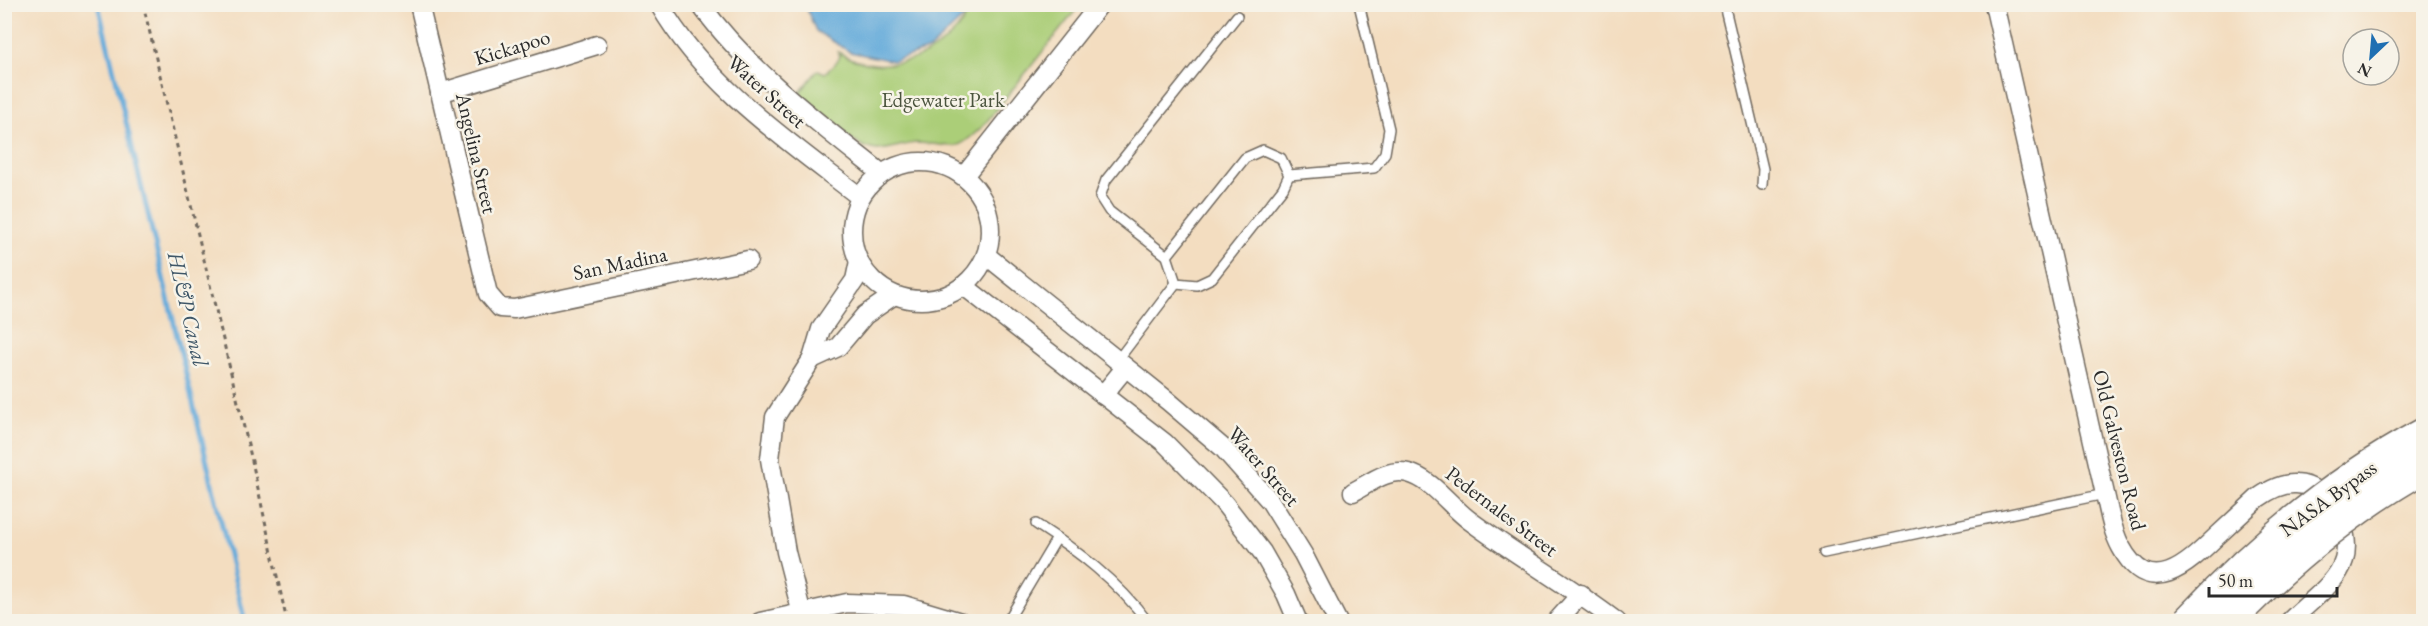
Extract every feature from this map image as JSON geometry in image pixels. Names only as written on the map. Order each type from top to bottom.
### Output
[{"type":"highway","name":"NASA Bypass","points":[[2189,621],[2230,579],[2289,525],[2373,465],[2424,435]]},
{"type":"highway","name":"NASA Bypass","points":[[2226,621],[2270,578],[2319,537],[2348,515],[2424,466]]},
{"type":"street","name":"Angelina Street","points":[[419,4],[488,294],[501,308]]},
{"type":"street","name":"Water Street","points":[[660,4],[698,58],[730,91],[773,130],[860,197]]},
{"type":"street","name":"Water Street","points":[[700,4],[739,50],[783,94],[881,173]]},
{"type":"street","points":[[964,176],[1100,4]]},
{"type":"street","name":"Old Galveston Road","points":[[1994,4],[2105,494],[2114,529],[2128,559],[2137,568],[2148,572],[2170,573],[2189,563],[2258,498],[2270,490],[2296,483],[2309,486],[2320,493],[2343,525],[2347,536],[2347,550],[2343,563],[2332,579],[2289,621]]},
{"type":"street","name":"Kickapoo","points":[[440,93],[597,45]]},
{"type":"street","points":[[923,161],[945,165],[964,176],[977,188],[986,204],[991,238],[987,256],[977,273],[964,286],[948,295],[930,300],[894,295],[873,281],[858,261],[852,240],[853,218],[860,197],[881,173],[901,164],[923,161]]},
{"type":"street","name":"Water Street","points":[[987,256],[1223,448],[1270,501],[1303,554],[1338,621]]},
{"type":"street","name":"San Madina","points":[[501,308],[514,309],[748,260]]},
{"type":"street","points":[[803,617],[786,552],[770,459],[775,417],[812,359],[821,329],[855,280],[858,261]]},
{"type":"street","points":[[964,286],[1165,443],[1224,503],[1262,552],[1286,594],[1298,621]]},
{"type":"street","points":[[812,359],[838,347],[865,315],[894,295]]},
{"type":"street","points":[[1103,395],[1121,364]]},
{"type":"street","name":"Pedernales Street","points":[[1353,492],[1389,472],[1408,473],[1427,483],[1467,519],[1504,546],[1581,594],[1617,621]]},
{"type":"street","points":[[1556,621],[1581,594]]},
{"type":"street","points":[[760,621],[803,617],[847,603],[904,605],[961,621]]},
{"type":"lane","points":[[1289,175],[1374,168],[1385,153],[1389,129],[1359,4]]},
{"type":"lane","points":[[1724,4],[1763,169],[1762,185]]},
{"type":"lane","points":[[1176,283],[1167,256],[1109,211],[1100,197],[1106,180],[1238,16]]},
{"type":"lane","points":[[1167,256],[1245,158],[1263,150],[1281,158],[1289,175]]},
{"type":"lane","points":[[1176,283],[1197,285],[1212,278],[1282,188],[1289,175]]},
{"type":"lane","points":[[1121,364],[1176,283]]},
{"type":"lane","points":[[1824,553],[2105,494]]},
{"type":"lane","points":[[1036,524],[1105,574],[1135,604],[1148,621]]},
{"type":"lane","points":[[1006,621],[1057,538]]},
{"type":"path","points":[[143,4],[252,461],[287,621]]},
{"type":"green space","name":"Edgewater Park","points":[[972,5],[1080,5],[984,125],[959,145],[918,143],[882,150],[868,148],[836,128],[798,95],[818,70],[825,73],[834,65],[840,57],[838,52],[857,61],[876,64],[896,63],[915,58],[933,49],[949,37],[962,22]]},
{"type":"water","points":[[805,5],[970,5],[965,16],[930,49],[893,61],[850,52],[816,31]]},
{"type":"waterway","name":"HL&P Canal","points":[[98,4],[245,622]]}]
